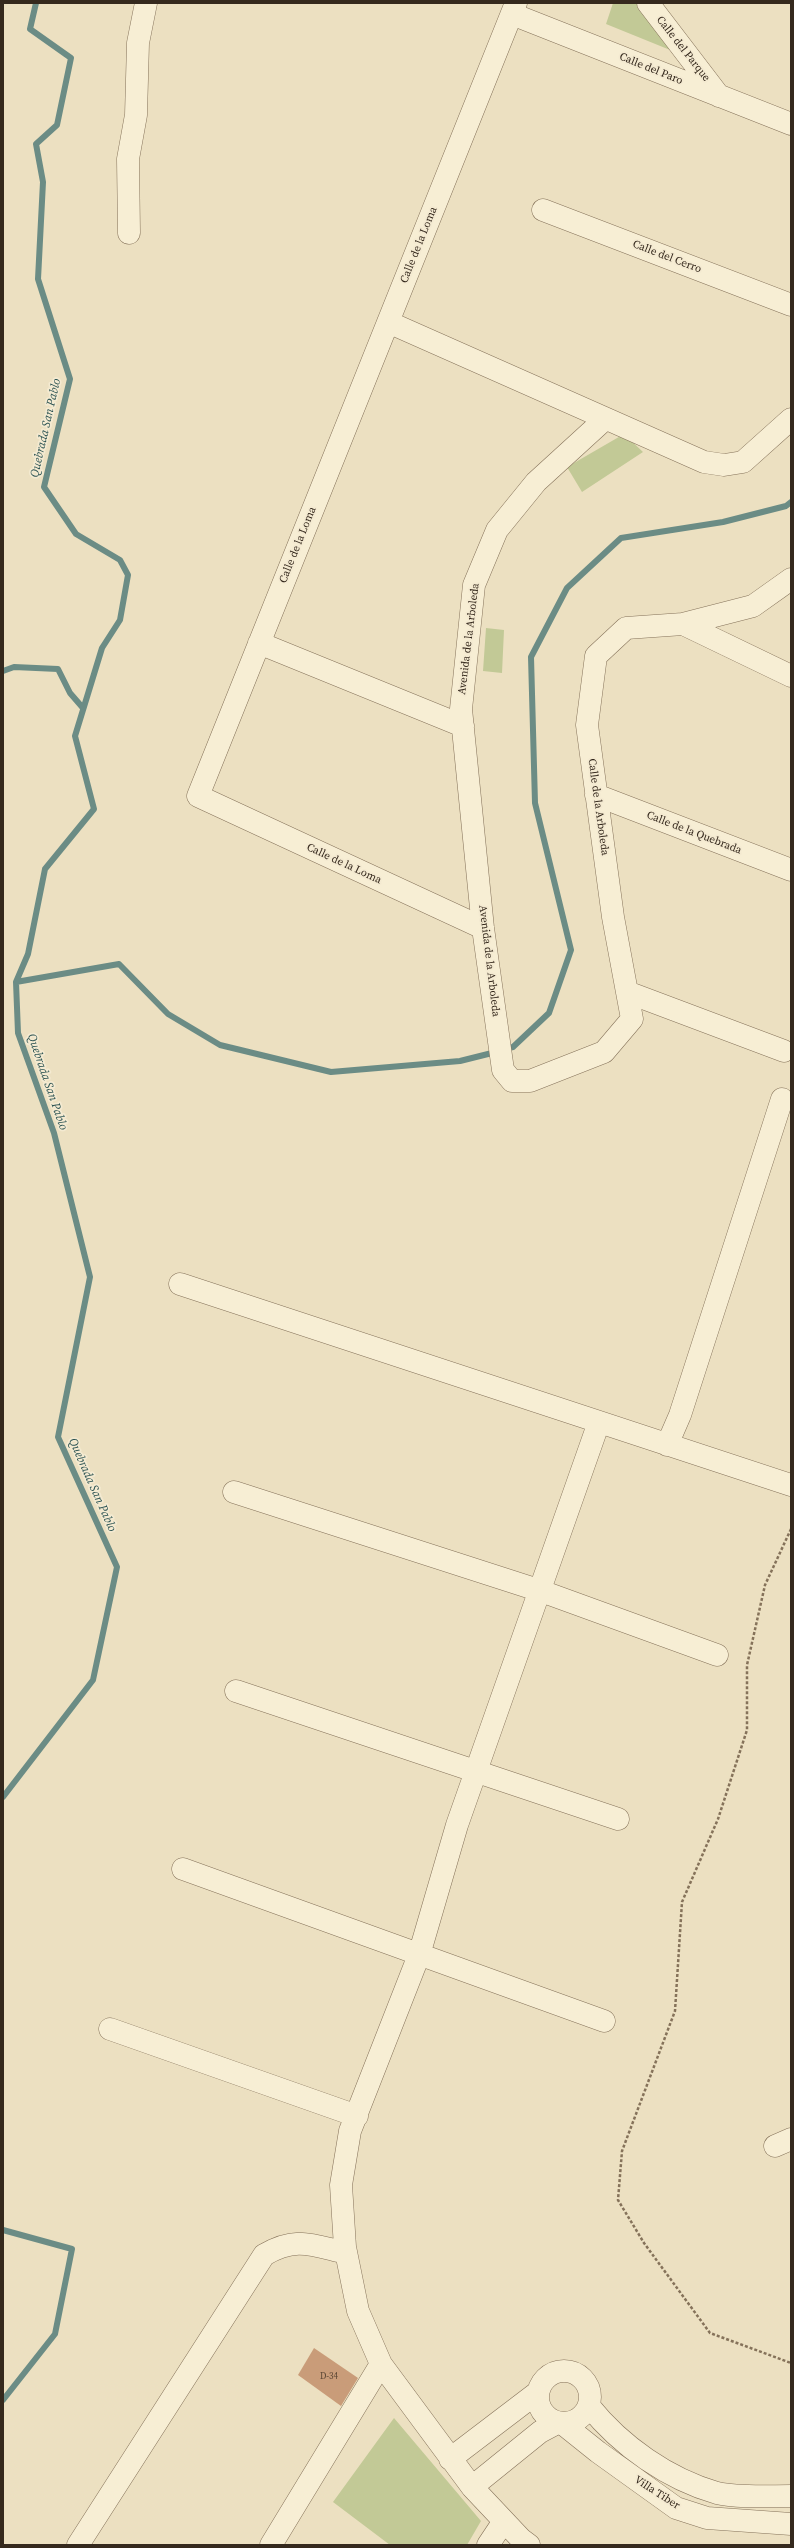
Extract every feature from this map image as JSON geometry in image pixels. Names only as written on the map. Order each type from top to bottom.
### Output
[{"type":"street","points":[[129,233],[128,159],[136,115],[138,43],[146,3]]},
{"type":"street","name":"Calle del Parque","points":[[648,3],[719,96]]},
{"type":"street","name":"Calle del Paro","points":[[514,8],[719,96],[791,124]]},
{"type":"street","name":"Calle de la Loma","points":[[483,928],[198,796],[514,8]]},
{"type":"street","name":"Calle del Cerro","points":[[543,210],[791,305]]},
{"type":"street","points":[[388,322],[704,462],[724,465],[743,462],[791,419]]},
{"type":"street","name":"Avenida de la Arboleda","points":[[503,1070],[483,928],[461,709],[474,585],[497,530],[536,482],[605,419]]},
{"type":"street","name":"Calle de la Arboleda","points":[[503,1070],[512,1081],[530,1081],[604,1052],[632,1019],[613,917],[586,725],[596,656],[626,628],[683,624],[753,606],[791,579]]},
{"type":"street","points":[[683,624],[791,676]]},
{"type":"street","points":[[259,643],[463,726]]},
{"type":"street","name":"Calle de la Quebrada","points":[[596,795],[791,870]]},
{"type":"street","points":[[627,992],[784,1051]]},
{"type":"street","points":[[668,1445],[680,1415],[782,1099]]},
{"type":"street","points":[[180,1284],[791,1485]]},
{"type":"street","points":[[529,2545],[472,2487],[381,2364],[358,2311],[346,2253],[341,2185],[350,2131],[419,1955],[457,1825],[541,1592],[599,1422]]},
{"type":"street","points":[[234,1492],[541,1592],[717,1655]]},
{"type":"street","points":[[236,1691],[618,1819]]},
{"type":"street","points":[[183,1869],[604,2021]]},
{"type":"street","points":[[110,2029],[357,2116]]},
{"type":"street","points":[[78,2545],[264,2255],[281,2245],[306,2243],[346,2253]]},
{"type":"street","points":[[272,2545],[381,2364]]},
{"type":"street","points":[[450,2459],[538,2392],[541,2383],[548,2376],[557,2372],[571,2372],[584,2379],[589,2387],[591,2397],[589,2406],[579,2419],[560,2423],[540,2432],[472,2487]]},
{"type":"street","name":"Villa Tiber","points":[[538,2392],[538,2402],[548,2419],[560,2423],[676,2508],[706,2518],[791,2524]]},
{"type":"street","points":[[589,2406],[602,2422],[634,2450],[678,2478],[719,2493],[791,2496]]},
{"type":"street","points":[[488,2545],[504,2521]]},
{"type":"path","points":[[791,1529],[765,1585],[746,1665],[746,1730],[718,1819],[682,1902],[675,2011],[622,2151],[618,2200],[644,2243],[710,2333],[791,2364]]},
{"type":"green space","points":[[613,3],[640,3],[680,54],[606,24]]},
{"type":"green space","points":[[624,434],[643,452],[582,492],[567,467]]},
{"type":"green space","points":[[486,628],[504,630],[502,673],[483,671]]},
{"type":"green space","points":[[394,2418],[481,2521],[467,2545],[390,2545],[333,2502]]},
{"type":"building","points":[[314,2348],[358,2378],[341,2406],[298,2375]]},
{"type":"waterway","name":"Quebrada San Pablo","points":[[3,1797],[93,1680],[117,1567],[58,1437],[90,1277],[54,1133],[18,1033],[16,982],[28,954],[45,869],[94,809],[75,736],[102,648],[120,620],[128,575],[120,560],[76,534],[44,487],[70,379],[38,279],[43,182],[36,144],[57,125],[71,58],[30,29],[36,3]]},
{"type":"waterway","points":[[505,1049],[513,1047],[549,1013],[571,950],[535,803],[531,657],[567,588],[621,538],[723,522],[786,506],[791,502]]},
{"type":"waterway","points":[[3,671],[14,667],[58,669],[70,693],[83,708]]},
{"type":"waterway","points":[[16,982],[119,964],[168,1014],[220,1045],[331,1072],[460,1061],[496,1052]]},
{"type":"waterway","name":"Quebrada San Pablo","points":[[3,2230],[72,2249],[55,2334],[3,2400]]}]
